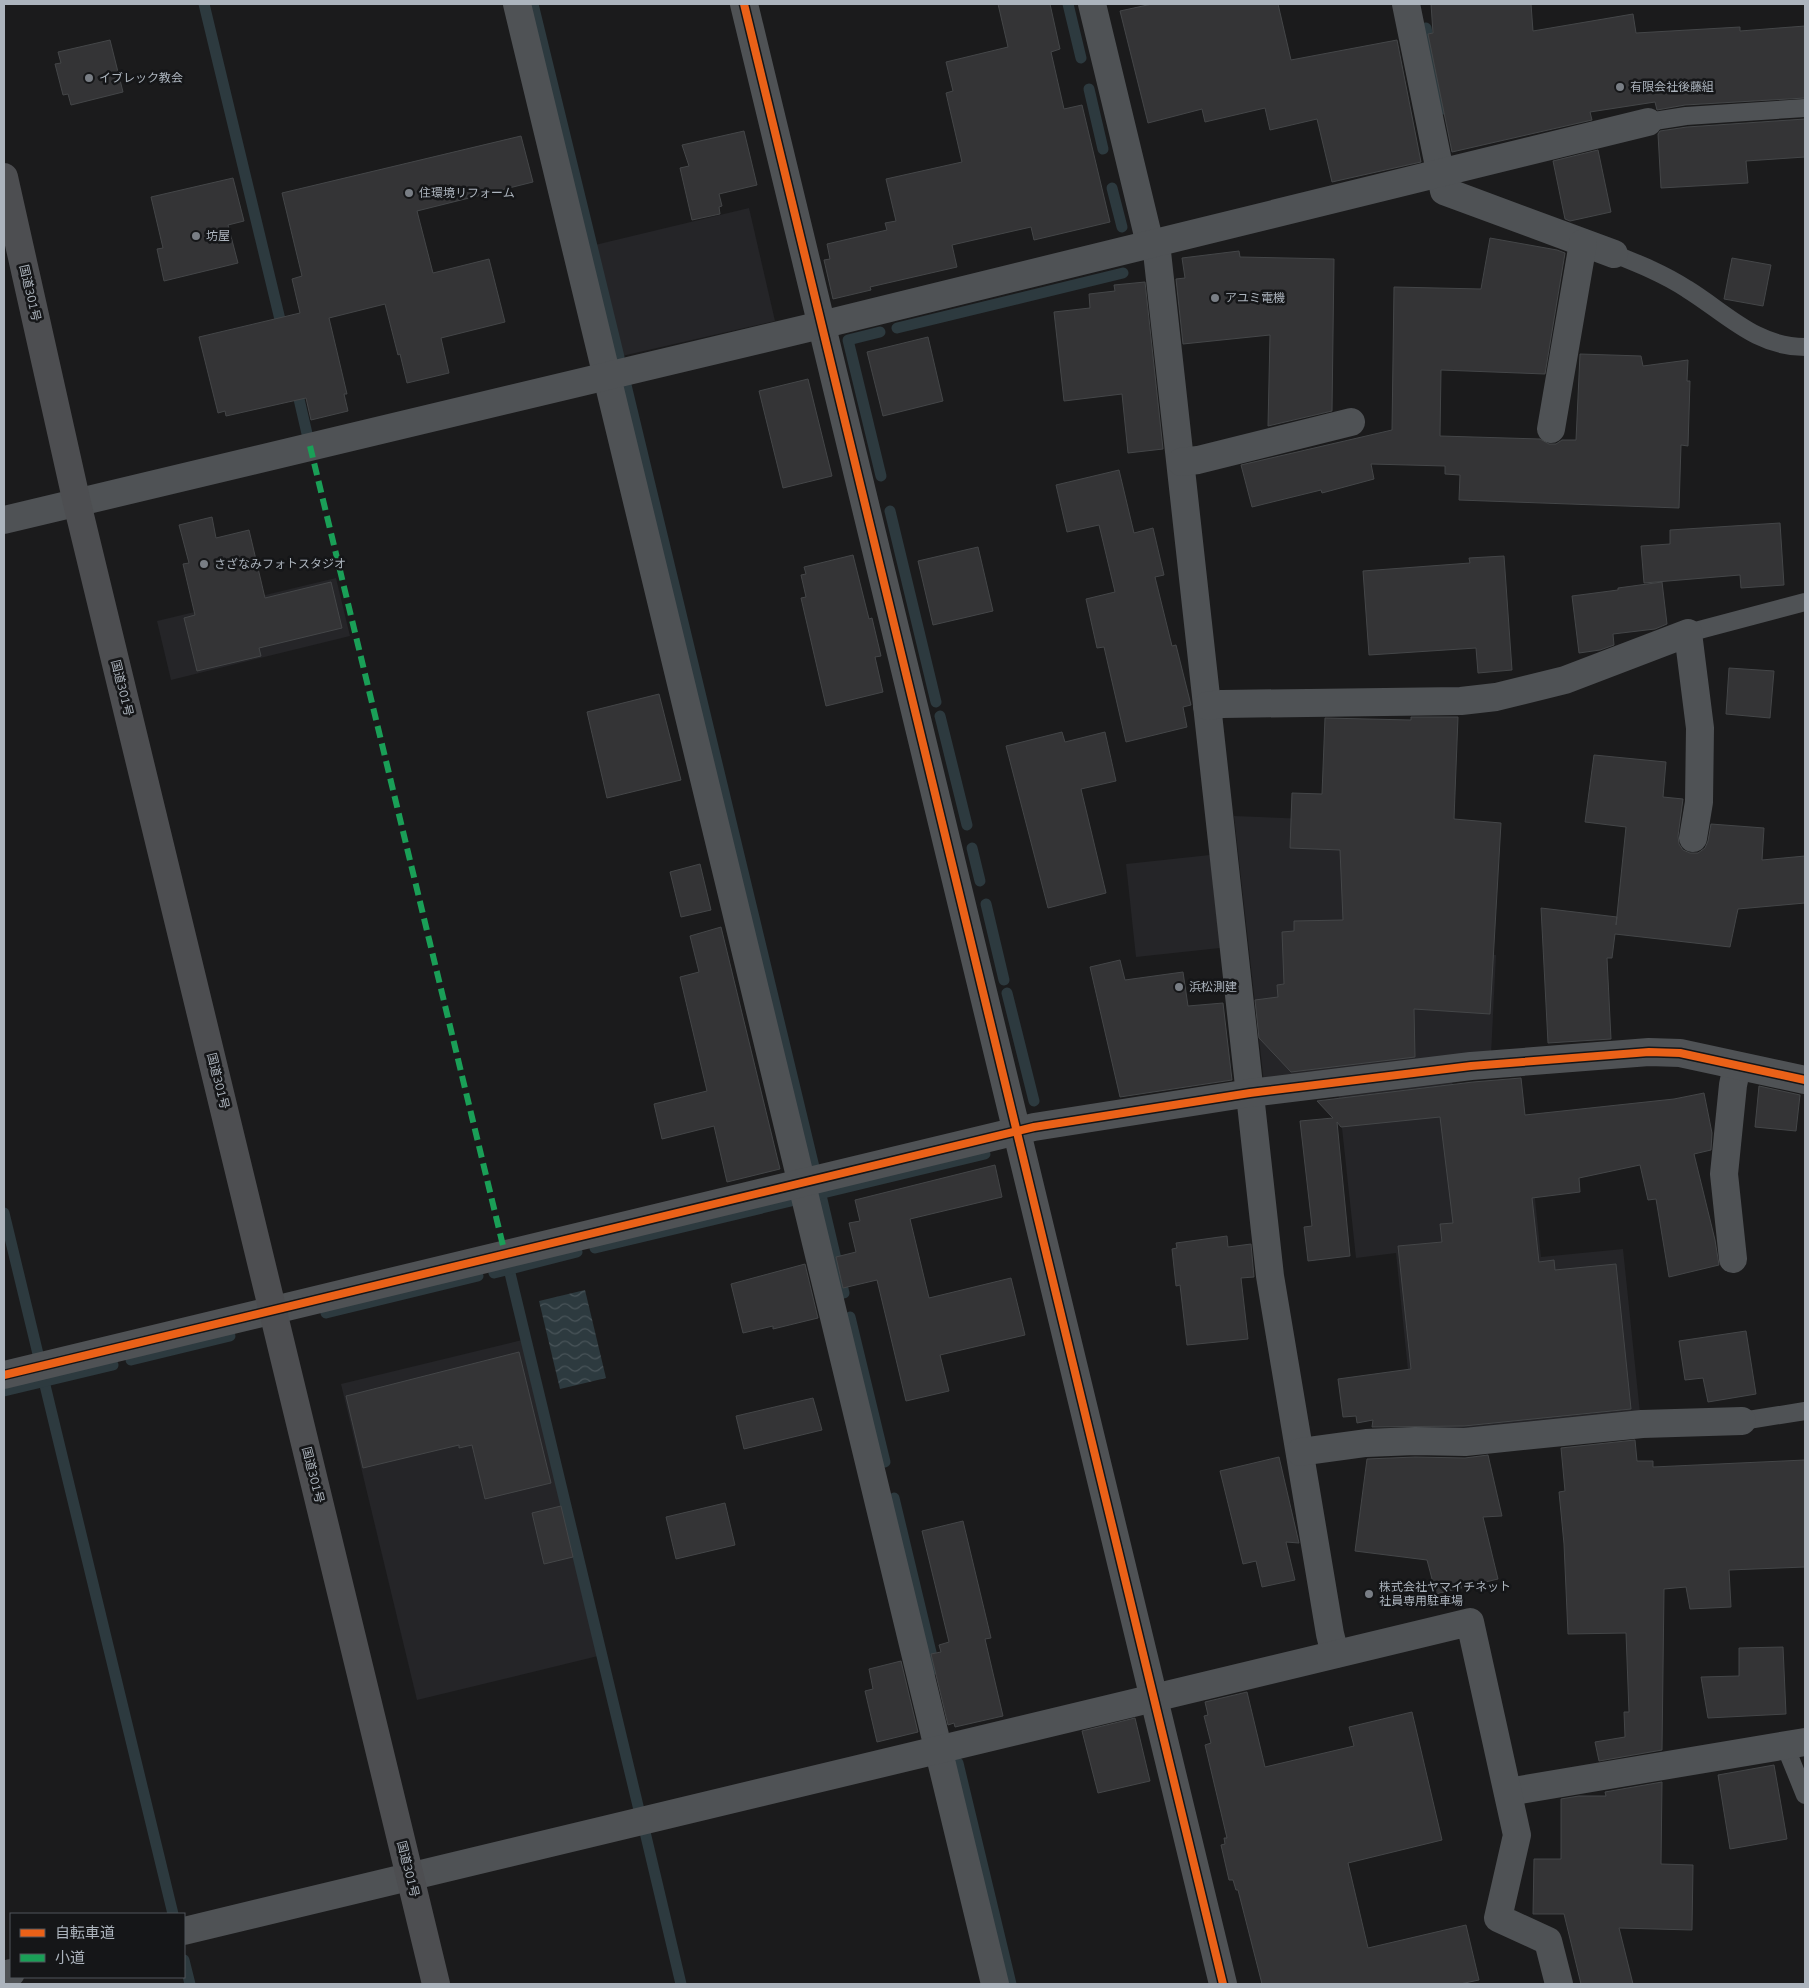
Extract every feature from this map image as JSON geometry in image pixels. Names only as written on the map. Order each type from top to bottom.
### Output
[{"type":"highway","name":"国道301号","points":[[4,177],[77,503],[436,1984]]},
{"type":"street","points":[[517,4],[995,1984]]},
{"type":"street","points":[[744,4],[1223,1984]]},
{"type":"street","points":[[1092,4],[1153,244],[1181,462],[1270,1276],[1330,1634],[1335,1654]]},
{"type":"street","points":[[1406,4],[1444,191],[1614,254]]},
{"type":"street","points":[[4,520],[821,325],[1648,122]]},
{"type":"street","points":[[1551,429],[1583,243]]},
{"type":"street","points":[[1181,462],[1198,460],[1351,422]]},
{"type":"street","points":[[1208,706],[1222,704],[1462,700],[1496,697],[1565,680],[1688,633],[1700,728],[1699,802],[1693,838]]},
{"type":"street","points":[[4,1375],[1017,1130],[1250,1093],[1471,1066],[1649,1052],[1680,1053],[1805,1080]]},
{"type":"street","points":[[1733,1259],[1724,1174],[1733,1086],[1737,1066]]},
{"type":"street","points":[[1300,1452],[1366,1443],[1415,1441],[1465,1442],[1642,1424],[1742,1421]]},
{"type":"street","points":[[185,1931],[1470,1622],[1517,1834],[1498,1918],[1548,1941],[1558,1984]]},
{"type":"street","points":[[1508,1792],[1796,1743]]},
{"type":"lane","points":[[1648,122],[1686,116],[1805,108]]},
{"type":"lane","points":[[1614,254],[1663,275],[1707,302],[1759,338],[1788,347],[1805,347]]},
{"type":"lane","points":[[1688,633],[1805,602]]},
{"type":"lane","points":[[1742,1421],[1805,1411]]},
{"type":"lane","points":[[1796,1743],[1788,1753],[1805,1795]]},
{"type":"shaded area","points":[[749,208],[775,321],[622,356],[595,245]]},
{"type":"shaded area","points":[[336,578],[350,636],[171,680],[157,621]]},
{"type":"shaded area","points":[[1234,816],[1463,825],[1467,953],[1496,955],[1491,1055],[1264,1083]]},
{"type":"shaded area","points":[[1210,855],[1220,948],[1136,957],[1126,864]]},
{"type":"shaded area","points":[[1453,1076],[1446,1168],[1531,1160],[1541,1257],[1623,1249],[1640,1413],[1465,1431],[1414,1429],[1396,1253],[1356,1258],[1338,1091]]},
{"type":"shaded area","points":[[522,1340],[598,1656],[417,1700],[341,1384]]},
{"type":"water","points":[[585,1290],[606,1378],[560,1389],[539,1301]]},
{"type":"building","points":[[998,4],[1050,4],[1060,49],[1051,52],[1064,109],[1082,105],[1110,222],[1034,240],[1031,227],[952,245],[957,267],[870,287],[871,290],[833,299],[824,260],[830,259],[827,244],[887,230],[885,223],[896,221],[886,179],[962,162],[946,93],[953,91],[946,62],[1008,47]]},
{"type":"building","points":[[1152,4],[1278,4],[1291,60],[1397,40],[1421,162],[1332,182],[1317,119],[1270,130],[1265,108],[1205,122],[1202,109],[1148,123],[1120,11]]},
{"type":"building","points":[[1431,4],[1531,4],[1533,31],[1633,14],[1636,33],[1740,27],[1740,31],[1805,26],[1805,98],[1685,105],[1657,110],[1655,102],[1590,112],[1592,120],[1452,152],[1428,34],[1433,33]]},
{"type":"building","name":"イブレック教会","points":[[110,40],[123,92],[71,105],[68,94],[63,95],[55,64],[61,63],[58,52]]},
{"type":"building","points":[[1805,119],[1805,157],[1746,161],[1748,183],[1661,188],[1658,134],[1660,131],[1687,127]]},
{"type":"building","points":[[744,131],[757,185],[719,194],[722,206],[719,207],[720,214],[692,220],[680,168],[689,166],[682,145]]},
{"type":"building","points":[[521,136],[533,182],[417,211],[433,273],[489,259],[505,322],[441,338],[449,373],[407,383],[385,304],[329,318],[347,394],[344,394],[348,411],[311,420],[306,398],[226,416],[225,411],[218,413],[199,337],[300,313],[292,279],[302,276],[282,193]]},
{"type":"building","points":[[1598,150],[1611,212],[1570,221],[1565,219],[1553,161]]},
{"type":"building","name":"坊屋","points":[[233,178],[244,221],[228,225],[238,263],[164,281],[157,249],[163,248],[151,197]]},
{"type":"building","points":[[1490,238],[1565,253],[1545,374],[1441,370],[1440,436],[1540,439],[1549,444],[1556,444],[1562,440],[1576,440],[1580,354],[1641,356],[1643,366],[1688,360],[1687,381],[1690,381],[1688,446],[1681,445],[1679,508],[1459,500],[1460,475],[1445,474],[1445,466],[1371,464],[1374,479],[1322,493],[1321,490],[1252,507],[1241,465],[1392,430],[1394,287],[1481,289]]},
{"type":"building","points":[[1239,251],[1240,257],[1334,259],[1332,411],[1268,426],[1270,335],[1183,344],[1176,279],[1185,278],[1182,258]]},
{"type":"building","points":[[1732,258],[1771,265],[1763,306],[1724,299]]},
{"type":"building","points":[[1145,282],[1163,449],[1128,453],[1122,394],[1064,401],[1054,312],[1090,308],[1089,294],[1115,291],[1114,285]]},
{"type":"building","points":[[928,337],[943,401],[883,416],[867,352]]},
{"type":"building","points":[[808,379],[832,476],[783,488],[759,391]]},
{"type":"building","points":[[1119,470],[1134,533],[1153,528],[1164,575],[1155,577],[1172,646],[1176,645],[1191,705],[1183,707],[1187,727],[1126,742],[1104,647],[1097,648],[1086,599],[1115,592],[1099,525],[1067,532],[1056,485]]},
{"type":"building","points":[[212,517],[216,538],[249,530],[265,598],[331,582],[342,628],[259,648],[261,656],[197,671],[184,618],[195,615],[183,564],[189,563],[179,525]]},
{"type":"building","points":[[1780,523],[1784,585],[1741,588],[1740,575],[1644,583],[1641,546],[1670,544],[1670,530]]},
{"type":"building","points":[[978,547],[993,611],[933,625],[918,561]]},
{"type":"building","points":[[853,555],[869,619],[872,618],[881,656],[875,657],[883,692],[826,706],[801,598],[806,597],[801,575],[806,574],[804,567]]},
{"type":"building","points":[[1504,556],[1512,670],[1478,673],[1476,648],[1369,655],[1363,571],[1470,563],[1469,558]]},
{"type":"building","points":[[1662,582],[1667,624],[1655,629],[1613,634],[1614,645],[1600,650],[1579,653],[1572,596]]},
{"type":"building","points":[[1729,668],[1774,671],[1770,718],[1726,714]]},
{"type":"building","points":[[659,694],[681,780],[607,798],[587,712]]},
{"type":"building","points":[[1411,717],[1458,717],[1454,819],[1501,823],[1490,1014],[1414,1009],[1415,1057],[1291,1072],[1259,1038],[1255,1000],[1278,997],[1277,985],[1284,984],[1282,932],[1294,931],[1294,921],[1343,920],[1340,850],[1290,848],[1292,793],[1322,794],[1325,718],[1411,720]]},
{"type":"building","points":[[1062,732],[1065,742],[1105,732],[1116,781],[1081,789],[1106,893],[1048,908],[1006,746]]},
{"type":"building","points":[[1594,755],[1666,762],[1663,797],[1683,799],[1678,836],[1679,844],[1683,850],[1690,853],[1698,853],[1705,848],[1711,824],[1764,828],[1762,860],[1805,856],[1805,903],[1738,909],[1730,947],[1615,934],[1612,958],[1607,958],[1611,1039],[1548,1043],[1541,908],[1617,917],[1626,827],[1585,822]]},
{"type":"building","points":[[700,864],[711,910],[681,917],[670,872]]},
{"type":"building","points":[[721,927],[780,1169],[727,1182],[714,1126],[662,1139],[654,1104],[707,1091],[680,977],[699,972],[690,936]]},
{"type":"building","points":[[1120,960],[1125,980],[1183,972],[1188,1006],[1223,1003],[1232,1080],[1120,1097],[1090,967]]},
{"type":"building","points":[[1521,1078],[1525,1115],[1674,1099],[1704,1093],[1712,1133],[1711,1150],[1694,1154],[1715,1240],[1719,1265],[1669,1277],[1656,1199],[1648,1200],[1640,1165],[1579,1178],[1580,1192],[1532,1198],[1539,1262],[1554,1260],[1555,1270],[1616,1264],[1631,1409],[1464,1426],[1372,1427],[1373,1420],[1357,1423],[1356,1416],[1343,1417],[1338,1379],[1411,1369],[1398,1246],[1442,1242],[1440,1224],[1453,1223],[1440,1117],[1341,1127],[1337,1122],[1350,1256],[1308,1261],[1304,1227],[1312,1226],[1300,1121],[1333,1118],[1317,1101]]},
{"type":"building","points":[[1759,1086],[1800,1095],[1796,1131],[1755,1127]]},
{"type":"building","points":[[995,1165],[1002,1197],[910,1219],[929,1298],[1011,1278],[1025,1335],[940,1355],[949,1391],[906,1401],[877,1280],[843,1288],[836,1257],[856,1252],[849,1223],[860,1221],[855,1200]]},
{"type":"building","points":[[1227,1236],[1228,1247],[1251,1244],[1254,1277],[1241,1278],[1248,1339],[1187,1345],[1180,1285],[1176,1286],[1172,1249],[1177,1248],[1176,1243]]},
{"type":"building","points":[[805,1264],[818,1318],[773,1329],[773,1326],[743,1333],[731,1284]]},
{"type":"building","points":[[1746,1331],[1756,1394],[1708,1402],[1703,1378],[1685,1380],[1679,1341]]},
{"type":"building","points":[[519,1352],[551,1483],[485,1499],[472,1445],[459,1448],[459,1445],[363,1468],[346,1396]]},
{"type":"building","points":[[813,1398],[822,1430],[744,1449],[736,1416]]},
{"type":"building","points":[[1635,1440],[1637,1461],[1653,1461],[1653,1467],[1805,1460],[1805,1567],[1729,1570],[1731,1607],[1690,1609],[1686,1587],[1664,1589],[1662,1750],[1599,1761],[1595,1742],[1625,1737],[1624,1712],[1629,1712],[1626,1633],[1568,1634],[1564,1544],[1559,1492],[1565,1491],[1561,1448]]},
{"type":"building","points":[[1488,1455],[1502,1516],[1483,1517],[1498,1579],[1436,1594],[1427,1560],[1355,1551],[1367,1459],[1415,1457],[1465,1458]]},
{"type":"building","points":[[1279,1457],[1299,1543],[1286,1542],[1295,1580],[1262,1587],[1256,1561],[1243,1564],[1220,1471]]},
{"type":"building","points":[[725,1503],[735,1545],[676,1559],[666,1517]]},
{"type":"building","points":[[561,1506],[573,1557],[544,1564],[532,1513]]},
{"type":"building","points":[[963,1521],[991,1638],[985,1639],[1003,1716],[955,1727],[954,1723],[948,1725],[931,1654],[941,1652],[939,1645],[949,1642],[922,1531]]},
{"type":"building","points":[[1783,1647],[1786,1714],[1708,1718],[1701,1677],[1739,1676],[1739,1648]]},
{"type":"building","points":[[901,1661],[918,1732],[877,1742],[865,1691],[873,1689],[869,1669]]},
{"type":"building","points":[[1247,1692],[1265,1767],[1354,1746],[1349,1727],[1412,1712],[1442,1840],[1348,1863],[1368,1948],[1466,1925],[1479,1980],[1460,1984],[1262,1984],[1238,1890],[1236,1890],[1233,1880],[1229,1880],[1221,1845],[1225,1844],[1224,1838],[1227,1838],[1205,1745],[1211,1743],[1204,1716],[1208,1715],[1205,1702]]},
{"type":"building","points":[[1135,1718],[1150,1781],[1098,1793],[1082,1731]]},
{"type":"building","points":[[1774,1765],[1787,1839],[1730,1849],[1718,1775]]},
{"type":"building","points":[[1662,1782],[1661,1864],[1693,1865],[1692,1930],[1619,1928],[1633,1984],[1581,1984],[1564,1914],[1533,1914],[1534,1859],[1561,1859],[1561,1799],[1579,1796],[1606,1796],[1605,1792]]},
{"type":"waterway","points":[[204,4],[283,332]]},
{"type":"waterway","points":[[533,4],[619,357]]},
{"type":"waterway","points":[[1068,4],[1081,58]]},
{"type":"waterway","points":[[1426,28],[1443,109]]},
{"type":"waterway","points":[[1089,89],[1103,149]]},
{"type":"waterway","points":[[1112,188],[1122,227]]},
{"type":"waterway","points":[[897,328],[1123,273]]},
{"type":"waterway","points":[[880,332],[848,340],[881,476]]},
{"type":"waterway","points":[[626,385],[814,1167]]},
{"type":"waterway","points":[[296,386],[308,438]]},
{"type":"waterway","points":[[890,511],[936,702]]},
{"type":"waterway","points":[[940,716],[967,825]]},
{"type":"waterway","points":[[972,848],[980,881]]},
{"type":"waterway","points":[[986,904],[1004,980]]},
{"type":"waterway","points":[[1007,993],[1034,1101]]},
{"type":"waterway","points":[[819,1194],[985,1154]]},
{"type":"waterway","points":[[820,1191],[844,1293]]},
{"type":"waterway","points":[[595,1248],[791,1201]]},
{"type":"waterway","points":[[4,1213],[38,1354]]},
{"type":"waterway","points":[[494,1273],[577,1252]]},
{"type":"waterway","points":[[509,1269],[639,1810]]},
{"type":"waterway","points":[[326,1313],[478,1276]]},
{"type":"waterway","points":[[850,1317],[885,1462]]},
{"type":"waterway","points":[[131,1360],[230,1336]]},
{"type":"waterway","points":[[4,1391],[113,1365]]},
{"type":"waterway","points":[[43,1377],[173,1913]]},
{"type":"waterway","points":[[894,1498],[935,1669]]},
{"type":"waterway","points":[[958,1763],[1011,1984]]},
{"type":"waterway","points":[[645,1832],[681,1984]]},
{"type":"waterway","points":[[185,1964],[190,1984]]},
{"type":"marked path","points":[[310,446],[505,1254]]},
{"type":"cycle path","points":[[744,4],[1223,1984]]},
{"type":"cycle path","points":[[4,1375],[1034,1127],[1250,1093],[1471,1066],[1649,1052],[1680,1053],[1805,1080]]},
{"type":"place","name":"イブレック教会","points":[[89,78]]},
{"type":"place","name":"有限会社後藤組","points":[[1620,87]]},
{"type":"place","name":"住環境リフォーム","points":[[409,193]]},
{"type":"place","name":"坊屋","points":[[196,236]]},
{"type":"place","name":"アユミ電機","points":[[1215,298]]},
{"type":"place","name":"さざなみフォトスタジオ","points":[[204,564]]},
{"type":"place","name":"浜松測建","points":[[1179,987]]},
{"type":"place","name":"株式会社ヤマイチネット 社員専用駐車場","points":[[1369,1594]]}]
